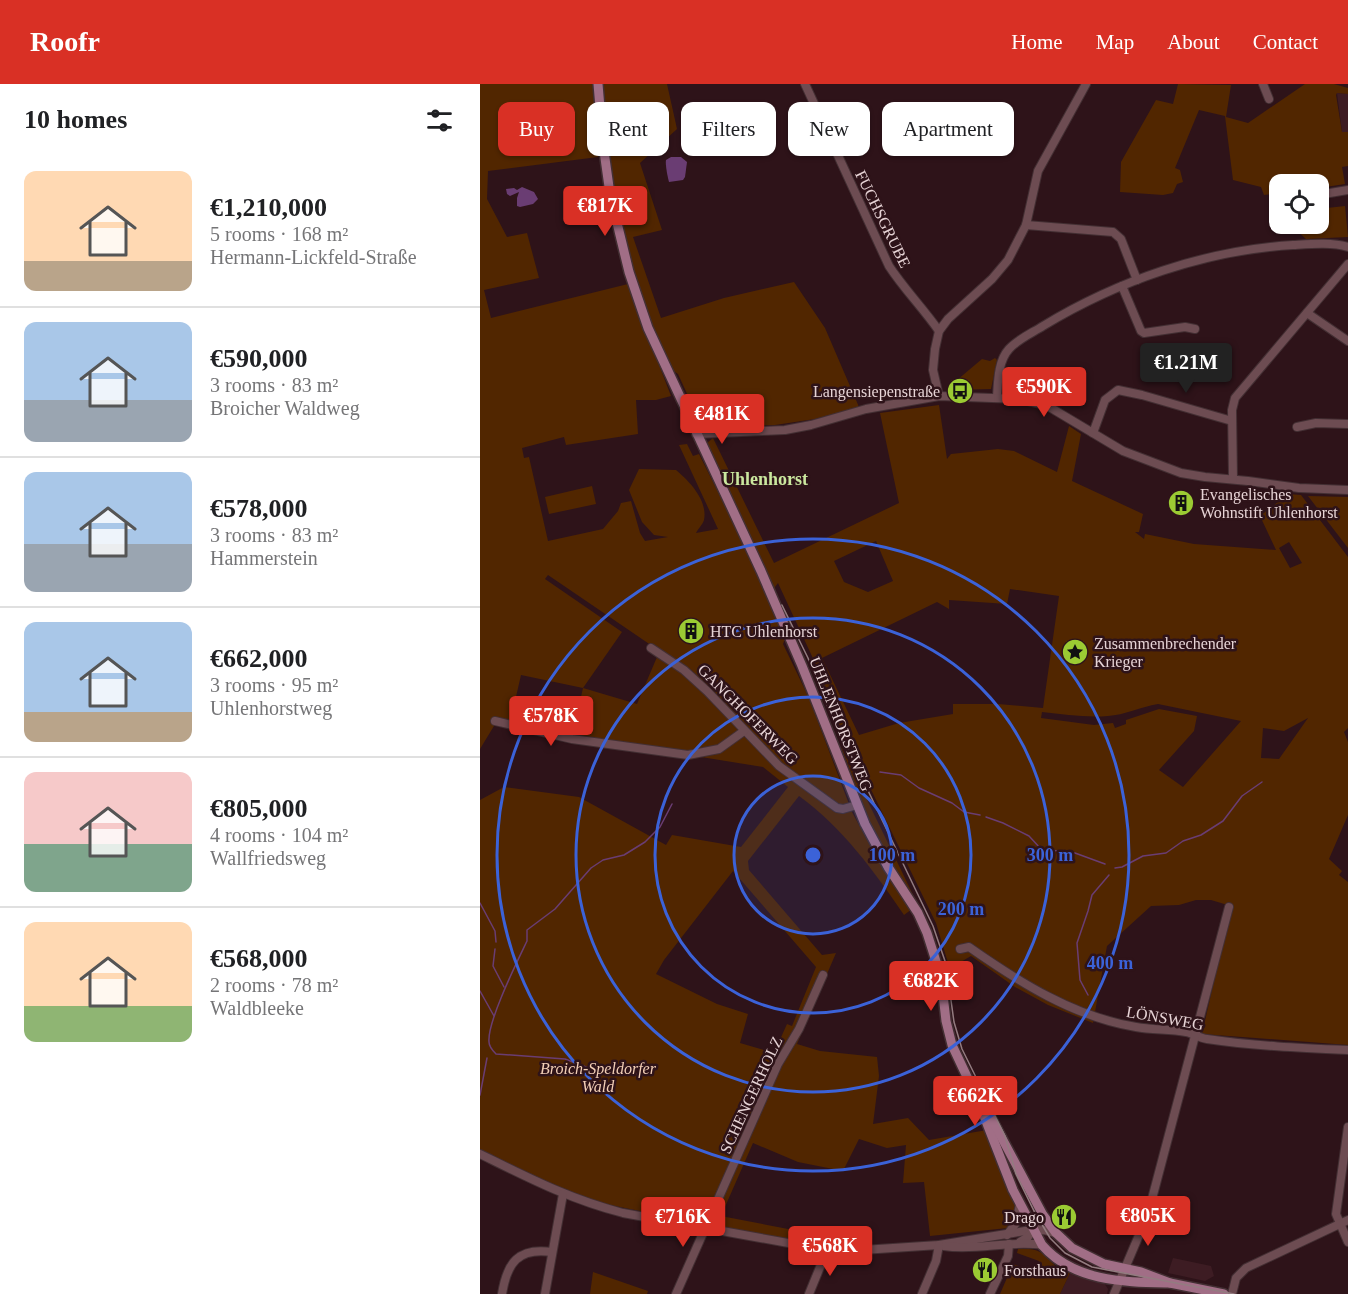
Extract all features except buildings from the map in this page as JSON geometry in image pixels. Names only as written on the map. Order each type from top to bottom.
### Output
[{"type":"main road","name":"UHLENHORSTWEG","points":[[598,84],[610,194],[628,270],[648,328],[761,571],[802,666],[857,805],[879,851],[918,913],[927,933],[941,977],[949,1034],[958,1059],[977,1098],[1013,1157],[1043,1215],[1056,1233],[1083,1254],[1104,1264],[1141,1272],[1170,1283]]},
{"type":"main road","name":"UHLENHORSTWEG","points":[[977,1098],[1006,1176],[1042,1245]]},
{"type":"main road","points":[[1042,1245],[1066,1265],[1092,1276],[1136,1282],[1170,1283],[1224,1294]]},
{"type":"street","name":"FUCHSGRUBE","points":[[805,84],[889,266],[901,285],[939,331]]},
{"type":"street","points":[[939,396],[933,370],[934,349],[939,331],[948,319],[992,279],[1008,260],[1026,225],[1038,171],[1086,84]]},
{"type":"street","points":[[1263,84],[1269,99]]},
{"type":"street","points":[[1329,193],[1348,190]]},
{"type":"street","points":[[1026,225],[1113,232],[1121,239],[1137,280]]},
{"type":"street","points":[[997,397],[1002,362],[1009,349],[1053,320],[1122,286],[1213,257],[1256,249],[1306,244],[1348,247]]},
{"type":"street","points":[[1233,479],[1233,405],[1239,392],[1348,264]]},
{"type":"street","points":[[1122,286],[1141,331],[1144,333],[1185,327],[1195,329]]},
{"type":"street","points":[[1308,313],[1348,341]]},
{"type":"street","points":[[1093,433],[1105,400],[1108,395],[1118,390],[1232,421]]},
{"type":"street","points":[[696,434],[785,430],[866,409],[939,396],[997,397],[1046,405],[1068,416],[1123,451],[1170,469],[1205,477],[1299,488],[1348,490]]},
{"type":"street","points":[[1297,427],[1316,423],[1348,424]]},
{"type":"street","name":"GANGHOFERWEG","points":[[651,648],[684,670],[707,691],[744,732],[792,777],[837,808],[843,809],[857,805]]},
{"type":"street","points":[[495,721],[572,739],[688,755],[719,749],[744,732]]},
{"type":"street","points":[[1114,1294],[1148,1214],[1229,907]]},
{"type":"street","name":"LÖNSWEG","points":[[960,949],[969,947],[998,968],[1067,1006],[1116,1022],[1136,1027],[1186,1032],[1204,1039],[1271,1047],[1348,1050]]},
{"type":"street","name":"SCHENGERHOLZ","points":[[676,1294],[778,1064],[799,1029],[823,975]]},
{"type":"street","points":[[1348,1127],[1336,1214],[1348,1242]]},
{"type":"street","points":[[480,1154],[562,1194],[623,1213],[828,1250],[864,1251],[939,1245],[1044,1230],[1056,1233]]},
{"type":"street","points":[[545,1294],[562,1194]]},
{"type":"street","points":[[1007,1235],[1016,1223],[1020,1204]]},
{"type":"street","points":[[939,1245],[961,1248],[1019,1242],[1025,1240],[1034,1231],[1043,1215]]},
{"type":"street","points":[[1232,1294],[1236,1278],[1245,1268],[1348,1220]]},
{"type":"street","points":[[1019,1242],[1042,1245]]},
{"type":"street","points":[[990,1294],[1008,1256],[1009,1244]]},
{"type":"street","points":[[922,1294],[936,1261],[939,1245]]},
{"type":"street","points":[[809,1294],[828,1250]]},
{"type":"street","points":[[502,1294],[506,1274],[516,1259],[531,1251],[552,1252]]},
{"type":"shaded area","points":[[1337,93],[1348,94],[1348,132],[1342,132]]},
{"type":"shaded area","points":[[671,157],[681,157],[687,162],[683,180],[669,182],[666,160]]},
{"type":"shaded area","points":[[522,187],[534,192],[538,199],[533,204],[517,206],[519,192],[510,196],[507,194],[506,189],[517,190]]},
{"type":"shaded area","points":[[1173,1258],[1211,1266],[1214,1276],[1205,1281],[1168,1273]]},
{"type":"shaded area","points":[[1070,1273],[1104,1283],[1108,1289],[1107,1294],[1060,1294]]},
{"type":"green space","name":"Broich-Speldorfer Wald","points":[[480,84],[593,84],[594,102],[587,102],[587,156],[598,157],[488,171],[487,199],[507,237],[527,233],[539,278],[484,290],[491,318],[628,284],[671,396],[656,400],[636,400],[638,434],[566,445],[564,437],[522,448],[524,458],[529,457],[548,541],[603,529],[618,511],[621,503],[631,501],[640,533],[645,541],[668,537],[654,535],[642,522],[629,490],[639,469],[676,470],[692,485],[703,505],[704,520],[696,533],[718,529],[679,445],[687,444],[693,456],[699,454],[786,636],[783,644],[809,698],[852,812],[875,855],[912,909],[904,915],[869,866],[843,836],[815,808],[799,796],[748,861],[749,870],[822,955],[836,953],[797,1044],[820,1051],[877,1057],[879,1076],[873,1124],[908,1118],[929,1140],[987,1130],[1016,1204],[1016,1213],[1008,1228],[930,1236],[924,1182],[903,1183],[906,1145],[887,1148],[859,1139],[843,1171],[798,1162],[753,1143],[721,1216],[809,1233],[806,1244],[600,1203],[547,1184],[480,1150],[480,800],[504,787],[579,797],[666,845],[672,835],[741,847],[788,787],[763,767],[701,757],[700,752],[572,736],[583,688],[521,675],[510,723],[497,721],[480,749]],"holes":[[[548,575],[686,669],[688,678],[657,657],[637,704],[583,688],[622,632],[545,579]],[[733,871],[816,967],[792,1026],[787,1024],[774,1053],[740,1043],[748,1014],[717,1004],[656,974],[664,960]]]},
{"type":"green space","points":[[602,84],[667,84],[677,129],[669,136],[669,102],[604,102]]},
{"type":"green space","points":[[1178,84],[1231,85],[1226,117],[1248,123],[1305,84],[1334,84],[1348,88],[1348,94],[1337,93],[1336,95],[1342,132],[1348,132],[1348,166],[1342,167],[1345,184],[1329,186],[1329,174],[1269,174],[1269,194],[1264,195],[1261,187],[1233,180],[1225,116],[1199,110],[1175,168],[1180,170],[1183,182],[1177,184],[1173,193],[1163,195],[1120,192],[1121,162],[1156,100],[1173,104]]},
{"type":"green space","points":[[609,156],[648,156],[640,163],[662,230],[633,237],[661,318],[724,298],[794,282],[825,328],[859,407],[815,419],[775,425],[706,427],[700,422],[678,374],[663,355],[643,300],[625,240]]},
{"type":"green space","points":[[1345,206],[1348,237],[1306,239],[1301,234],[1329,234],[1329,208]]},
{"type":"green space","points":[[995,358],[997,360],[991,389],[951,390],[950,386],[982,359],[990,361]]},
{"type":"green space","points":[[939,405],[947,459],[951,454],[998,449],[1014,451],[1057,472],[1069,426],[1081,434],[1072,481],[1143,514],[1139,532],[1135,532],[1144,539],[1145,534],[1194,544],[1276,550],[1260,516],[1288,494],[1301,495],[1348,557],[1348,728],[1344,732],[1348,742],[1348,815],[1329,859],[1342,871],[1339,875],[1348,882],[1348,1045],[1202,1034],[1231,906],[1211,900],[1151,906],[1107,946],[1093,1023],[1048,1005],[1015,987],[971,956],[954,966],[949,966],[936,923],[821,687],[817,667],[778,583],[775,587],[777,599],[707,443],[713,438],[774,563],[899,503],[880,413]],"holes":[[[876,541],[893,581],[868,592],[844,582],[834,561]],[[1289,542],[1302,563],[1290,568],[1279,548]],[[1010,589],[1059,596],[1043,708],[998,704],[953,704],[953,714],[899,723],[859,735],[822,658],[937,602],[949,609],[949,600],[1007,604]],[[1158,704],[1241,721],[1183,787],[1159,770],[1194,731],[1197,716],[1159,709],[1126,720],[1126,724],[1115,728],[1113,723],[1094,725],[1041,718],[1042,712],[1075,716],[1120,714]],[[1308,718],[1279,759],[1261,758],[1263,728],[1284,731]]]},
{"type":"green space","points":[[592,486],[596,504],[549,514],[545,497]]},
{"type":"green space","points":[[1308,496],[1348,497],[1348,548]]},
{"type":"green space","points":[[840,744],[918,905],[872,827]]},
{"type":"green space","points":[[1018,1249],[1037,1250],[1056,1266],[1070,1273],[1060,1294],[1000,1294],[1013,1264],[1036,1272],[1039,1261],[1017,1253]]},
{"type":"green space","points":[[593,1272],[648,1291],[647,1294],[590,1294]]},
{"type":"waterway","points":[[880,772],[901,775],[919,788],[952,803],[964,812],[980,815]]},
{"type":"waterway","points":[[1115,868],[1122,867],[1143,856],[1166,853],[1183,841],[1201,835],[1223,821],[1242,796],[1262,782]]},
{"type":"waterway","points":[[644,1075],[586,1067],[565,1059],[496,1054],[489,1042],[493,1021],[527,941],[527,930],[555,909],[591,868],[603,860],[624,855],[645,842],[660,827],[672,804]]},
{"type":"waterway","points":[[986,817],[1029,836],[1041,849],[1075,853],[1105,864]]},
{"type":"waterway","points":[[1088,995],[1080,980],[1077,943],[1092,895],[1109,875]]},
{"type":"waterway","points":[[480,903],[495,931],[496,942]]},
{"type":"waterway","points":[[495,949],[493,966],[504,987]]},
{"type":"waterway","points":[[480,991],[494,1016]]},
{"type":"waterway","points":[[480,1095],[487,1058]]},
{"type":"tram line","points":[[782,605],[808,658],[825,701],[933,926],[946,964],[954,1022],[962,1049],[1005,1136],[1016,1174],[1050,1238],[1065,1253],[1092,1267],[1234,1294]]},
{"type":"place","name":"Langensiepenstraße","points":[[960,391]]},
{"type":"place","name":"Evangelisches Wohnstift Uhlenhorst","points":[[1181,503]]},
{"type":"place","name":"HTC Uhlenhorst","points":[[691,631]]},
{"type":"place","name":"Zusammenbrechender Krieger","points":[[1075,652]]},
{"type":"place","name":"Drago","points":[[1064,1217]]},
{"type":"place","name":"Forsthaus","points":[[985,1270]]},
{"type":"district","name":"Uhlenhorst","points":[[765,479]]}]
